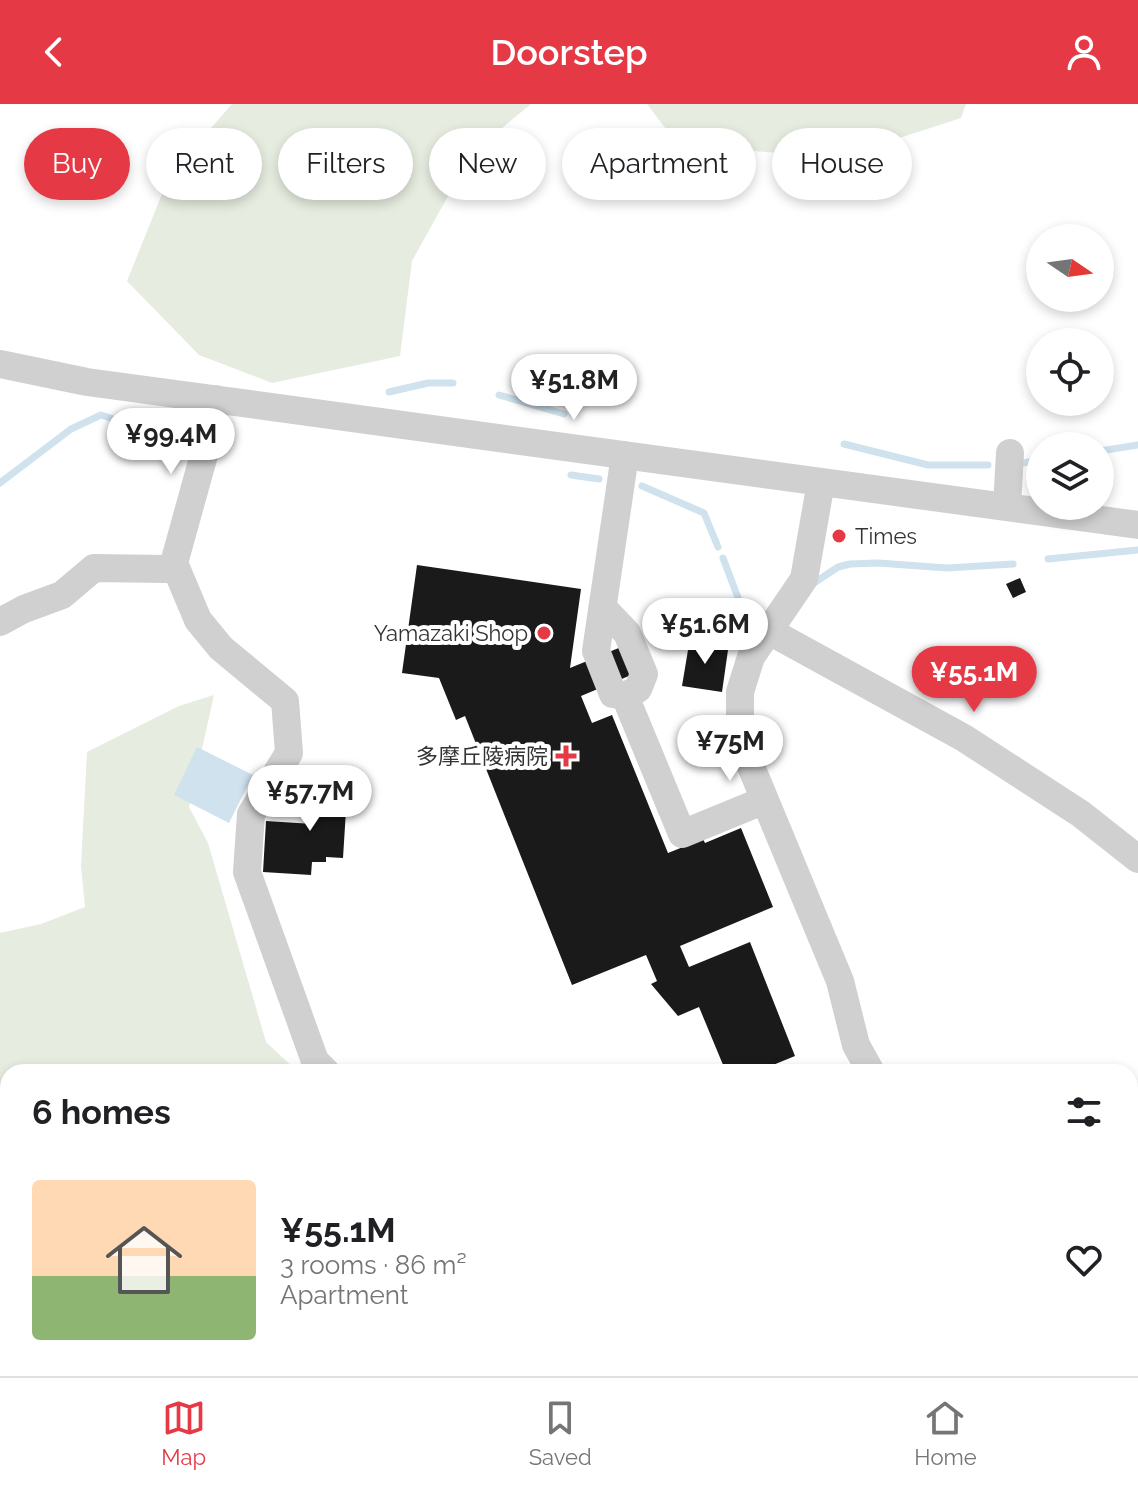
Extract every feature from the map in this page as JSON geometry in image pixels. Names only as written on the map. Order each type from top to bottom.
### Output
[{"type":"street","points":[[0,364],[87,382],[1138,525]]},
{"type":"street","points":[[0,622],[62,595],[94,568],[167,569],[174,563],[212,426],[216,399]]},
{"type":"street","points":[[1007,507],[1010,453]]},
{"type":"street","points":[[625,455],[603,608],[627,633],[644,674],[638,689],[625,696],[682,834],[765,800]]},
{"type":"street","points":[[821,482],[804,579],[751,657],[740,692],[740,719],[744,741],[765,800],[840,981],[856,1045],[867,1064]]},
{"type":"street","points":[[174,563],[198,620],[221,648],[285,701],[289,753],[251,814],[247,872],[318,1064]]},
{"type":"street","points":[[769,631],[964,738],[1081,814],[1138,859]]},
{"type":"shaded area","points":[[232,104],[531,104],[502,128],[429,128],[429,200],[446,200],[412,261],[400,356],[272,383],[199,355],[127,281],[160,200],[262,200],[262,128],[211,128]]},
{"type":"shaded area","points":[[647,104],[966,104],[961,118],[912,134],[912,128],[772,128],[772,152],[756,151],[756,128],[665,128]]},
{"type":"shaded area","points":[[214,695],[189,807],[208,843],[266,1042],[289,1064],[0,1064],[0,933],[41,924],[85,907],[81,866],[87,752],[179,706]]},
{"type":"water","points":[[197,747],[253,775],[229,823],[174,795]]},
{"type":"building","points":[[417,565],[581,589],[570,668],[626,645],[636,673],[581,696],[592,723],[612,715],[668,853],[703,839],[705,843],[741,828],[773,907],[680,946],[689,967],[750,942],[795,1056],[776,1064],[723,1064],[699,1007],[678,1016],[651,984],[657,981],[646,955],[572,985],[465,716],[456,720],[439,678],[402,673]]},
{"type":"building","points":[[1020,578],[1026,592],[1013,598],[1006,584]]},
{"type":"building","points":[[697,639],[721,643],[721,649],[728,650],[722,692],[682,686],[689,644],[696,645]]},
{"type":"building","points":[[316,776],[348,778],[343,858],[326,857],[326,862],[312,862],[311,875],[263,872],[266,821],[313,824]]},
{"type":"waterway","points":[[389,392],[428,383],[453,383]]},
{"type":"waterway","points":[[499,395],[564,414]]},
{"type":"waterway","points":[[0,483],[71,429],[101,415],[196,445]]},
{"type":"waterway","points":[[844,444],[928,465],[988,465]]},
{"type":"waterway","points":[[1114,449],[1138,445]]},
{"type":"waterway","points":[[571,475],[599,479]]},
{"type":"waterway","points":[[642,486],[704,513],[718,547]]},
{"type":"waterway","points":[[1048,559],[1138,550]]},
{"type":"waterway","points":[[723,558],[748,624]]},
{"type":"waterway","points":[[814,583],[838,567],[850,564],[947,568],[1013,564]]},
{"type":"place","name":"Times","points":[[839,536]]},
{"type":"place","name":"Yamazaki Shop","points":[[544,633]]},
{"type":"place","name":"多摩丘陵病院","points":[[566,756]]}]
